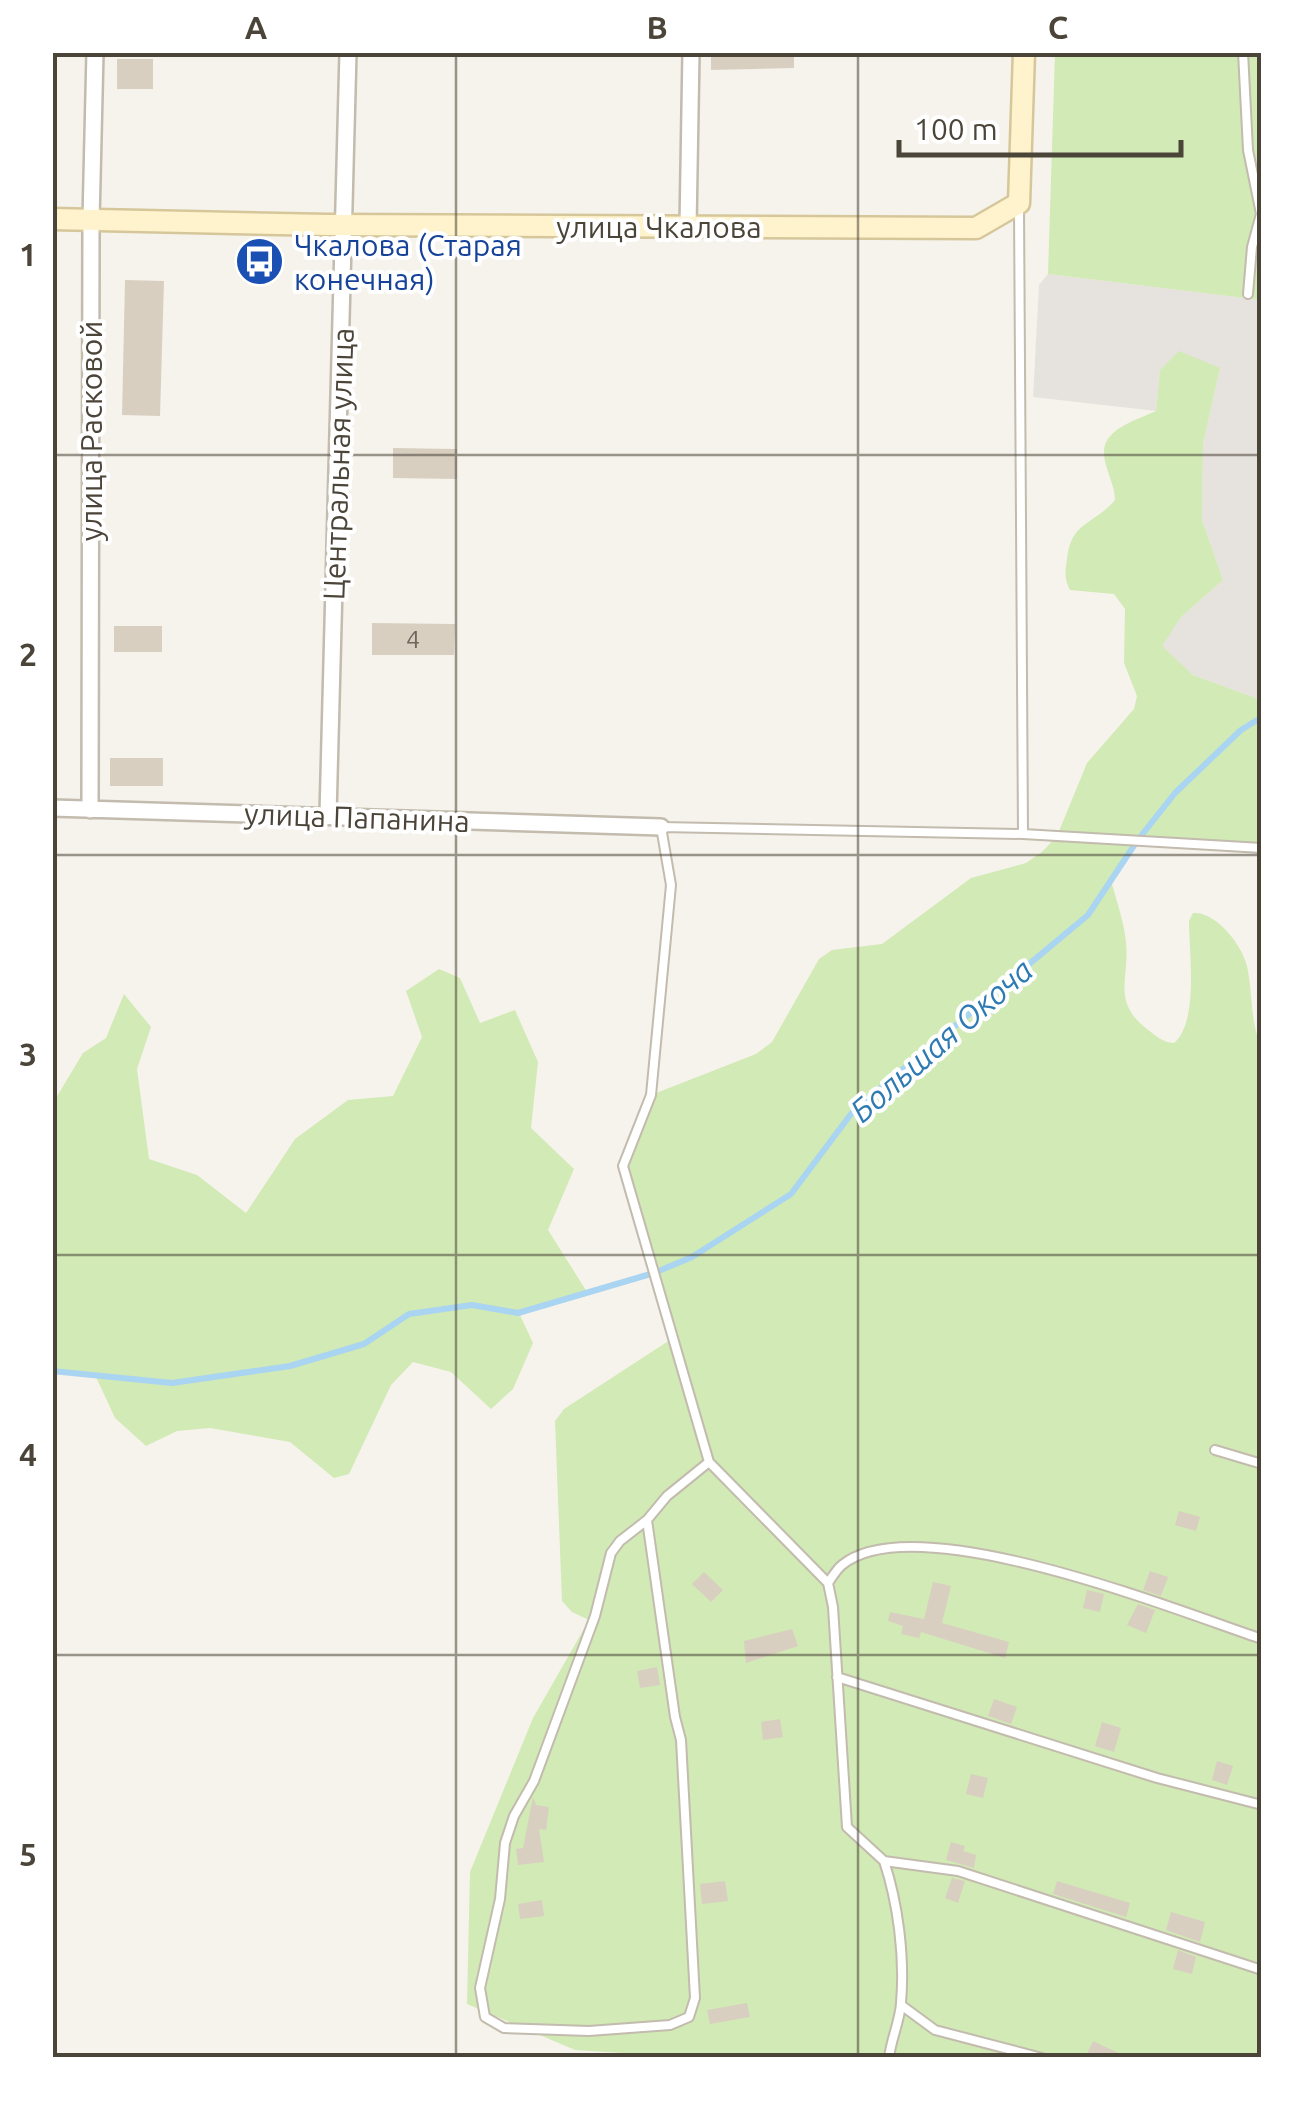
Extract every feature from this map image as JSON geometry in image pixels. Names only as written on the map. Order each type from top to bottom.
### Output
[{"type":"street","name":"улица Расковой","points":[[90,810],[95,52]]},
{"type":"street","name":"Центральная улица","points":[[328,815],[348,52]]},
{"type":"street","points":[[688,227],[692,52]]},
{"type":"street","points":[[1019,203],[1024,52]]},
{"type":"street","name":"улица Чкалова","points":[[52,219],[344,225],[976,228],[1019,203]]},
{"type":"street","name":"улица Папанина","points":[[52,808],[661,828]]},
{"type":"lane","points":[[1243,52],[1248,150],[1261,214],[1252,247],[1248,294]]},
{"type":"lane","points":[[1019,203],[1023,834]]},
{"type":"lane","points":[[889,2058],[901,2005],[893,1888],[884,1861],[848,1827],[828,1582],[709,1462],[623,1166],[651,1096],[671,885],[661,828],[1023,834],[1262,848]]},
{"type":"lane","points":[[1214,1450],[1262,1464]]},
{"type":"lane","points":[[647,1520],[675,1717],[682,1740],[695,1998],[688,2018],[670,2025],[589,2031],[504,2028],[485,2017],[480,1988],[500,1900],[505,1842],[514,1816],[534,1781],[595,1616],[612,1553],[667,1496],[709,1462]]},
{"type":"lane","points":[[828,1582],[844,1563],[877,1551],[943,1547],[979,1551],[1091,1582],[1262,1639]]},
{"type":"lane","points":[[837,1677],[1156,1778],[1262,1805]]},
{"type":"lane","points":[[884,1861],[958,1871],[1262,1970]]},
{"type":"lane","points":[[901,2005],[934,2030],[1042,2058]]},
{"type":"shaded area","points":[[1048,274],[1261,300],[1261,700],[1193,675],[1161,646],[1181,617],[1223,580],[1202,520],[1203,444],[1220,368],[1160,370],[1156,411],[1033,397],[1039,285]]},
{"type":"green space","points":[[1055,53],[1261,53],[1261,300],[1048,274]]},
{"type":"green space","points":[[1179,351],[1220,368],[1203,444],[1202,520],[1223,580],[1181,617],[1162,646],[1193,675],[1261,700],[1261,848],[1137,841],[1111,880],[1126,942],[1124,989],[1136,1019],[1166,1041],[1174,1043],[1182,1033],[1190,1004],[1189,921],[1193,913],[1202,914],[1227,931],[1244,958],[1261,1046],[1261,2057],[687,2057],[575,2050],[467,2004],[470,1872],[533,1718],[589,1620],[572,1612],[562,1601],[555,1421],[564,1409],[673,1338],[623,1166],[651,1095],[756,1054],[772,1042],[819,959],[832,950],[882,944],[971,878],[1026,863],[1057,836],[1087,763],[1134,709],[1137,696],[1124,663],[1125,609],[1114,594],[1070,590],[1066,575],[1069,547],[1078,530],[1115,500],[1104,457],[1106,443],[1124,425],[1156,411],[1160,370]]},
{"type":"green space","points":[[439,969],[460,978],[480,1023],[515,1010],[538,1062],[531,1128],[574,1169],[548,1230],[587,1292],[519,1313],[533,1343],[513,1389],[491,1409],[451,1372],[413,1362],[391,1385],[349,1474],[334,1478],[290,1442],[210,1428],[177,1431],[146,1446],[115,1418],[96,1377],[53,1371],[53,1103],[83,1053],[106,1038],[124,994],[151,1027],[137,1069],[149,1159],[197,1175],[246,1213],[295,1139],[348,1100],[393,1096],[422,1037],[406,991]]},
{"type":"building","points":[[711,52],[794,52],[794,68],[711,70]]},
{"type":"building","points":[[117,59],[153,59],[153,89],[117,89]]},
{"type":"building","points":[[125,280],[164,281],[160,416],[122,415]]},
{"type":"building","points":[[393,448],[457,449],[457,479],[393,478]]},
{"type":"building","points":[[372,623],[455,624],[454,655],[372,655]]},
{"type":"building","points":[[114,626],[162,626],[162,652],[114,652]]},
{"type":"building","points":[[110,758],[163,758],[163,786],[110,786]]},
{"type":"building","points":[[1179,1511],[1200,1517],[1196,1531],[1175,1525]]},
{"type":"building","points":[[1150,1571],[1168,1577],[1161,1596],[1143,1590]]},
{"type":"building","points":[[704,1572],[723,1590],[711,1602],[692,1584]]},
{"type":"building","points":[[933,1582],[951,1586],[942,1623],[1009,1642],[1005,1658],[921,1632],[919,1638],[901,1634],[903,1626],[888,1621],[890,1612],[924,1619]]},
{"type":"building","points":[[1087,1590],[1104,1594],[1100,1612],[1083,1608]]},
{"type":"building","points":[[1138,1604],[1155,1610],[1146,1633],[1127,1625]]},
{"type":"building","points":[[792,1629],[798,1646],[746,1663],[744,1641]]},
{"type":"building","points":[[657,1667],[660,1685],[640,1688],[637,1671]]},
{"type":"building","points":[[994,1699],[1017,1707],[1011,1724],[988,1716]]},
{"type":"building","points":[[780,1719],[783,1737],[763,1740],[761,1722]]},
{"type":"building","points":[[1102,1722],[1121,1728],[1114,1752],[1095,1746]]},
{"type":"building","points":[[1217,1761],[1233,1766],[1227,1785],[1212,1780]]},
{"type":"building","points":[[971,1774],[988,1778],[983,1798],[966,1794]]},
{"type":"building","points":[[533,1797],[536,1805],[549,1807],[546,1830],[539,1829],[544,1862],[518,1865],[516,1849],[523,1848]]},
{"type":"building","points":[[951,1842],[976,1855],[974,1868],[946,1860]]},
{"type":"building","points":[[952,1878],[965,1881],[958,1903],[945,1898]]},
{"type":"building","points":[[725,1881],[728,1901],[702,1904],[700,1884]]},
{"type":"building","points":[[1057,1881],[1130,1903],[1126,1917],[1053,1894]]},
{"type":"building","points":[[542,1900],[544,1916],[520,1919],[518,1904]]},
{"type":"building","points":[[1171,1912],[1205,1922],[1200,1942],[1166,1930]]},
{"type":"building","points":[[1178,1950],[1196,1957],[1192,1974],[1173,1969]]},
{"type":"building","points":[[747,2003],[750,2017],[710,2024],[707,2010]]},
{"type":"building","points":[[1093,2041],[1129,2058],[1085,2058]]},
{"type":"waterway","name":"Большая Окоча","points":[[52,1371],[172,1383],[290,1366],[364,1344],[409,1314],[472,1305],[518,1313],[654,1273],[692,1257],[791,1194],[854,1110],[1088,915],[1137,841],[1175,793],[1241,730],[1262,717]]},
{"type":"place","name":"Чкалова (Старая конечная)","points":[[259,262]]}]
